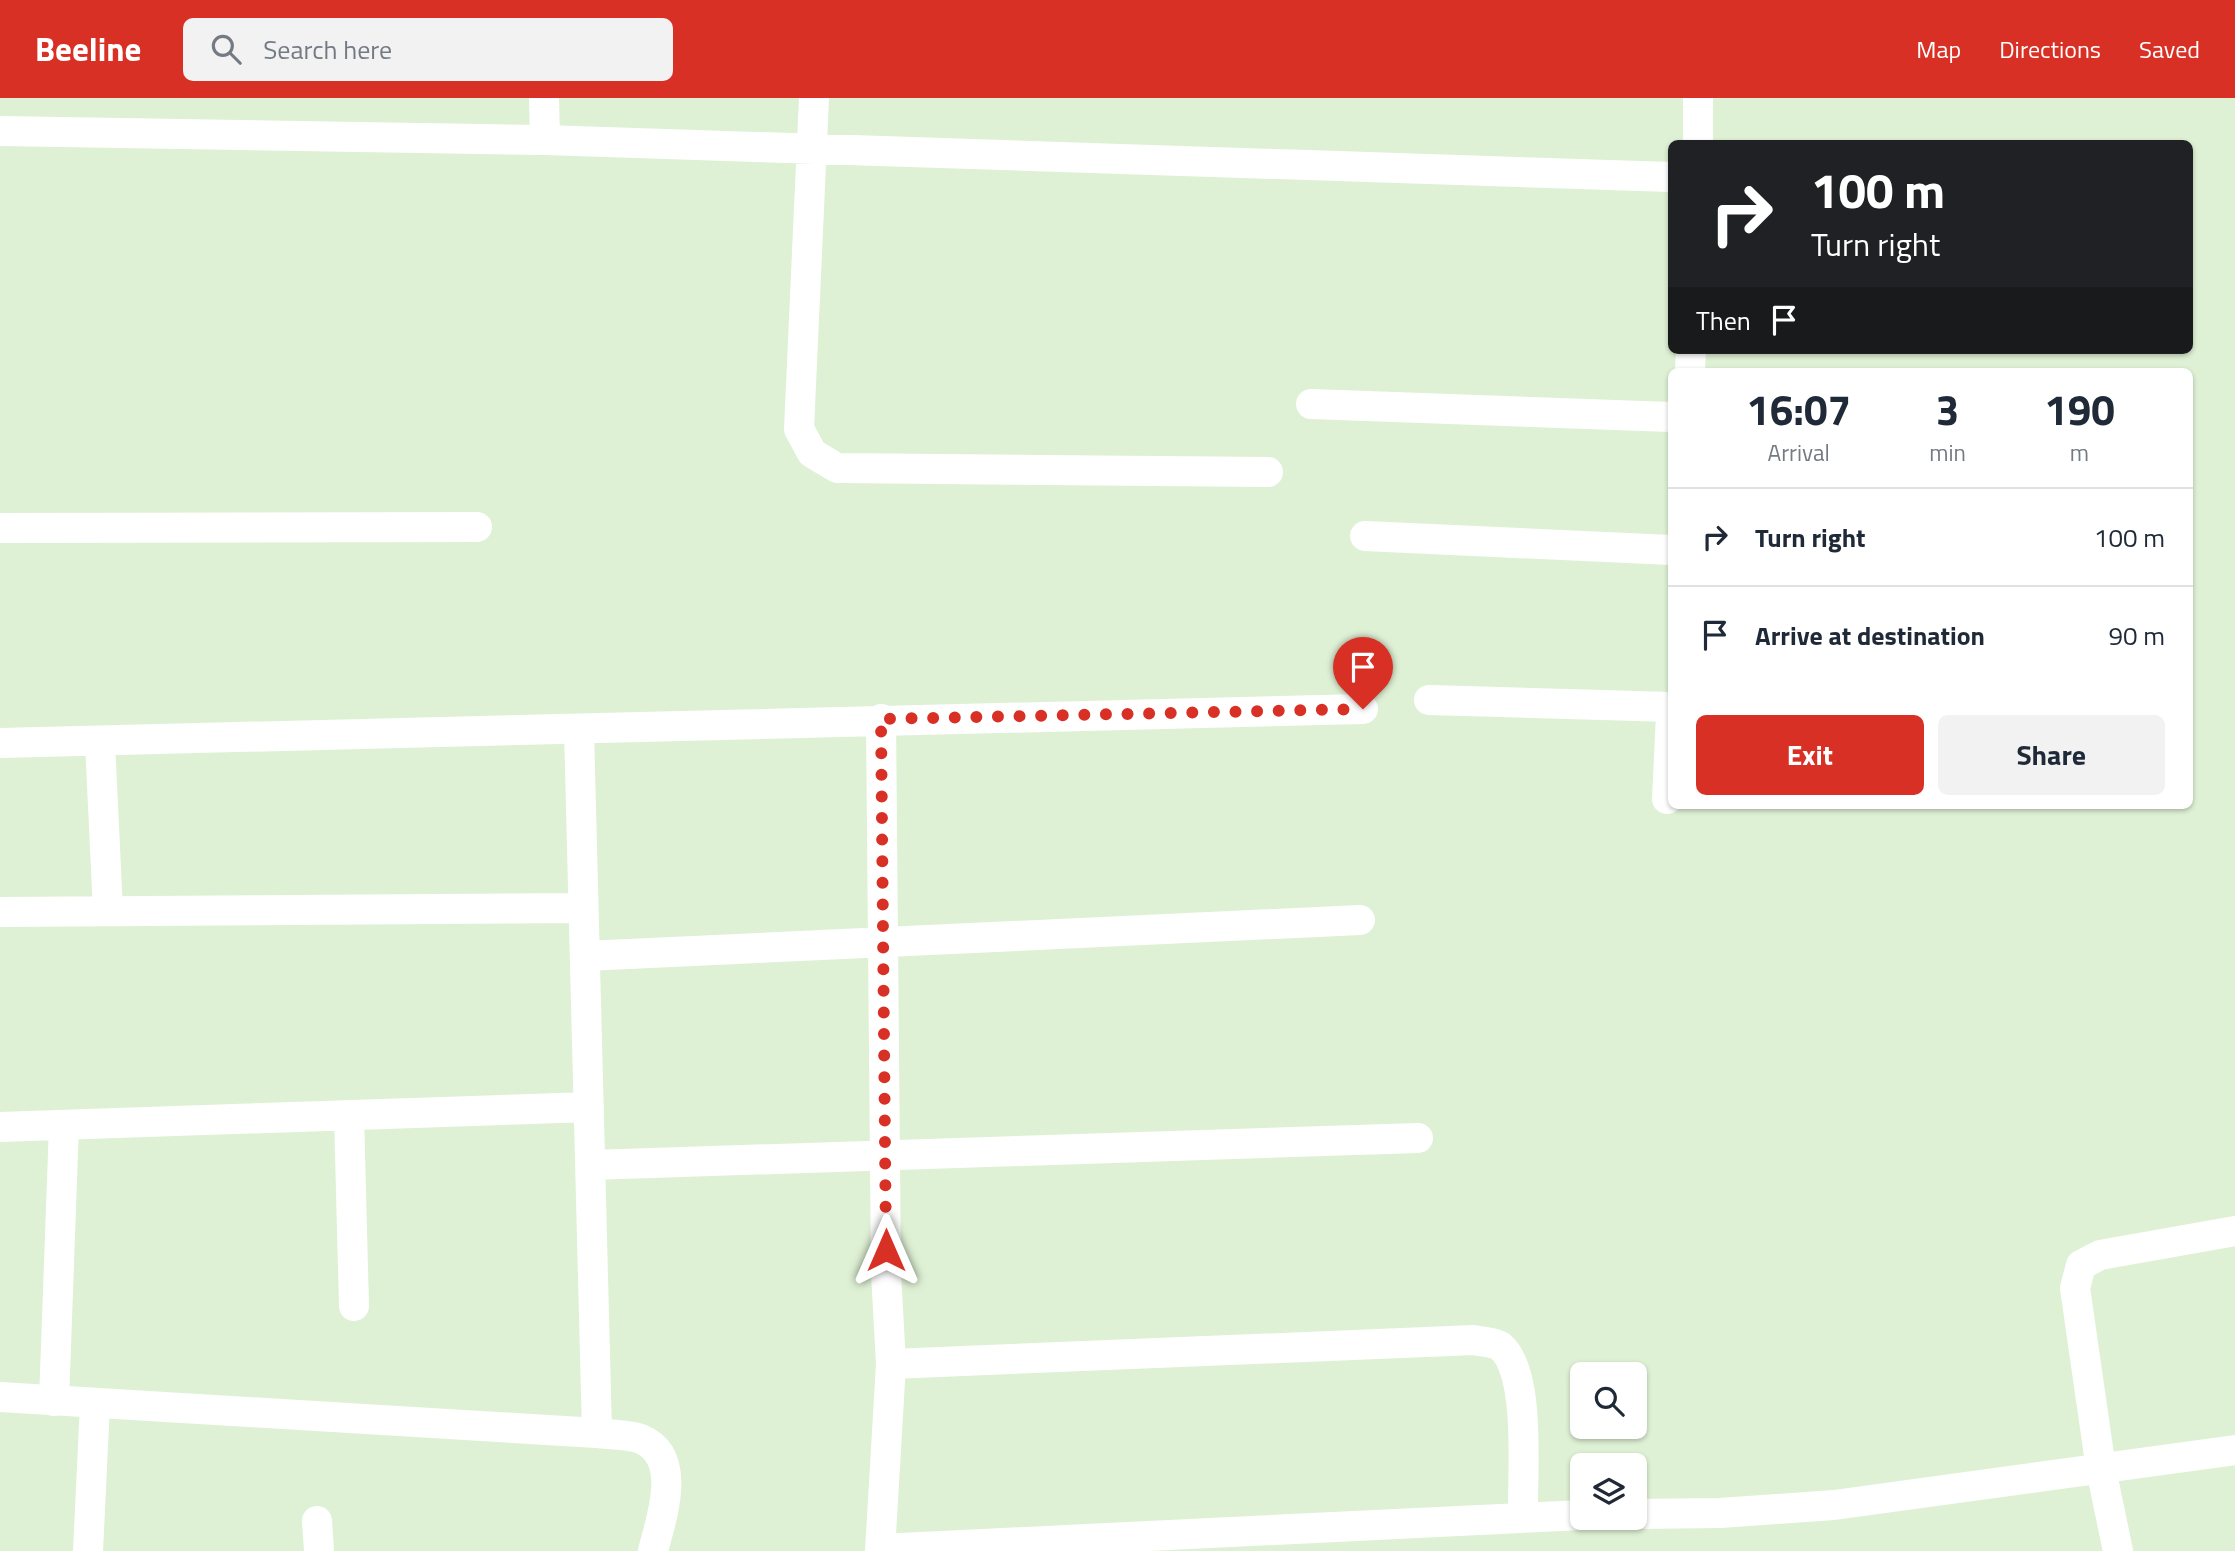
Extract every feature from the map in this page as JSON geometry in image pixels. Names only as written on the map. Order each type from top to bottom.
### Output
[{"type":"street","points":[[544,98],[545,140]]},
{"type":"street","points":[[814,98],[799,429],[812,453],[837,468],[1268,472]]},
{"type":"street","points":[[1698,98],[1698,140]]},
{"type":"street","points":[[0,131],[545,140],[812,151],[1668,177]]},
{"type":"street","points":[[1311,404],[1668,417]]},
{"type":"street","points":[[0,527],[477,527]]},
{"type":"street","points":[[1366,536],[1668,550]]},
{"type":"street","points":[[1429,700],[1668,707]]},
{"type":"street","points":[[0,743],[1363,709]]},
{"type":"street","points":[[881,719],[886,1273],[891,1364],[880,1550],[1570,1515]]},
{"type":"street","points":[[579,730],[597,1433]]},
{"type":"street","points":[[100,742],[108,911]]},
{"type":"street","points":[[1667,799],[1668,778]]},
{"type":"street","points":[[0,912],[583,908]]},
{"type":"street","points":[[585,956],[1360,920]]},
{"type":"street","points":[[0,1127],[589,1107]]},
{"type":"street","points":[[349,1115],[354,1306]]},
{"type":"street","points":[[54,1401],[64,1125]]},
{"type":"street","points":[[591,1165],[1418,1138]]},
{"type":"street","points":[[2118,1551],[2101,1469],[2075,1288],[2081,1265],[2100,1255],[2235,1231]]},
{"type":"street","points":[[891,1364],[1474,1340],[1498,1344],[1511,1359],[1520,1387],[1523,1516]]},
{"type":"street","points":[[0,1397],[597,1433],[642,1439],[658,1452],[665,1468],[666,1500],[653,1551]]},
{"type":"street","points":[[88,1551],[95,1404]]},
{"type":"street","points":[[1647,1514],[1720,1513],[1834,1505],[2235,1450]]},
{"type":"street","points":[[317,1521],[319,1551]]},
{"type":"route","points":[[886,1250],[881,719],[1363,709]]}]
